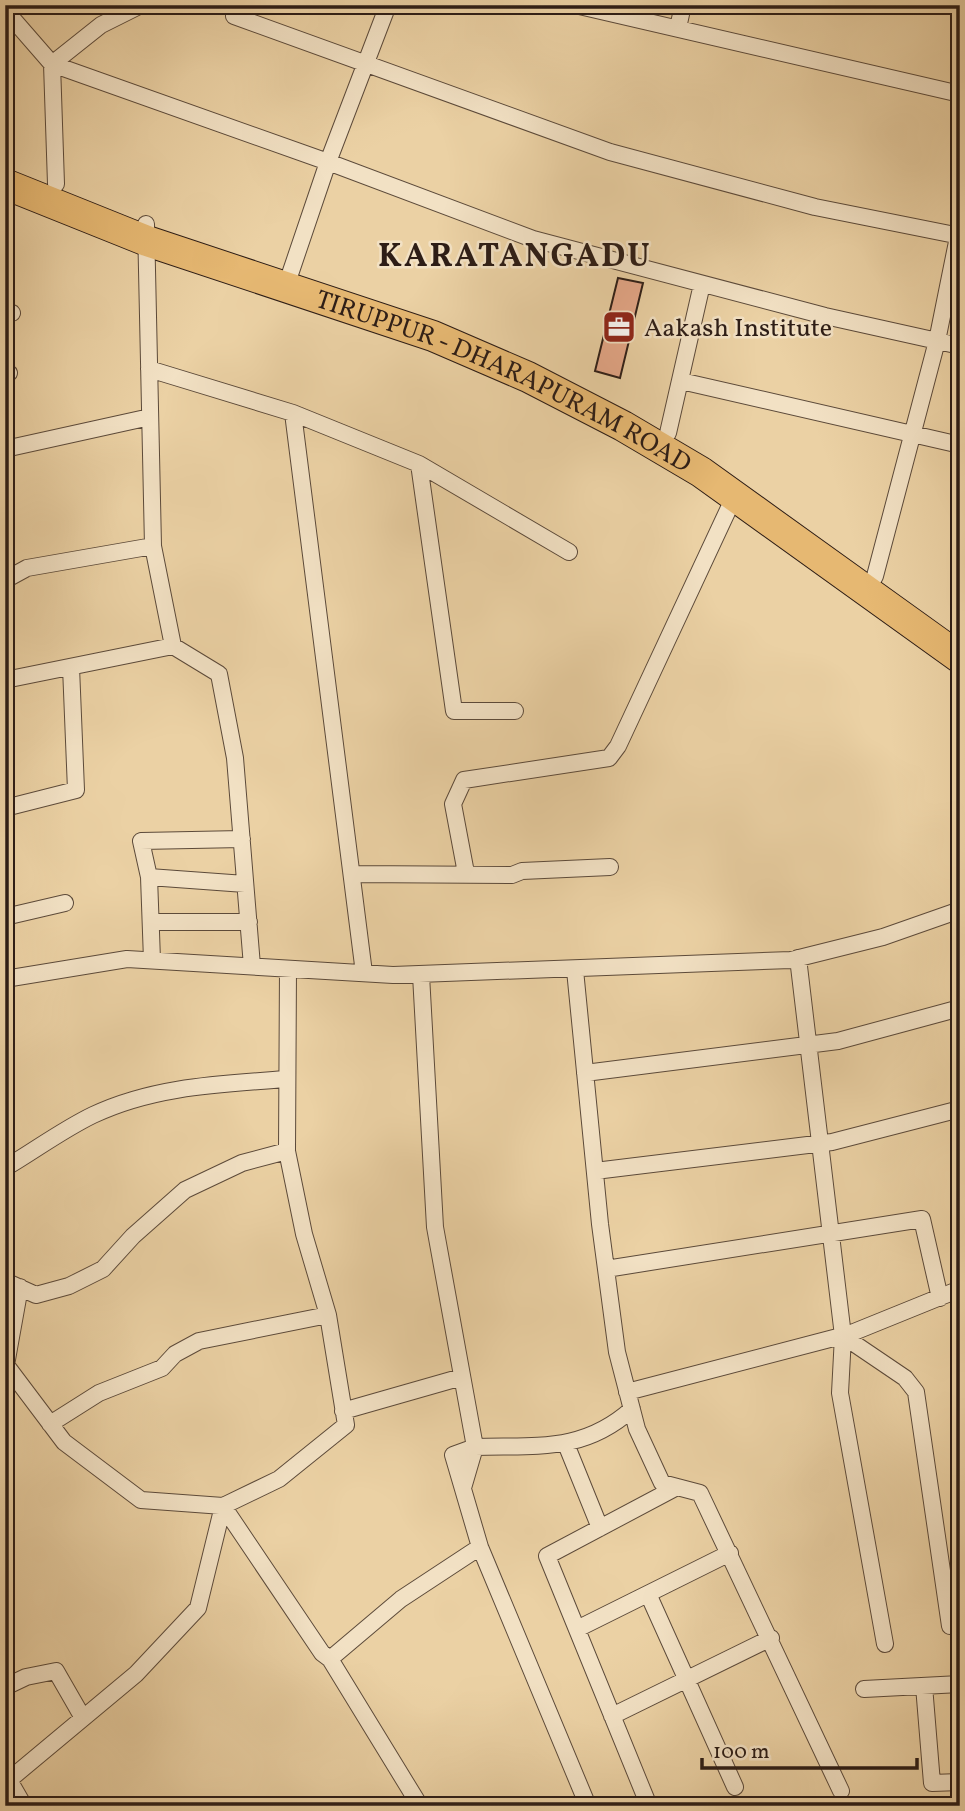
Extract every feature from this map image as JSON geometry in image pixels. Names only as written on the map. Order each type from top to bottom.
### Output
[{"type":"highway","points":[[5,163],[56,184],[147,233]]},
{"type":"highway","name":"TIRUPPUR - DHARAPURAM ROAD","points":[[5,184],[288,278],[528,377],[623,426],[871,583],[960,658]]},
{"type":"highway","points":[[288,278],[409,311],[524,355],[603,394],[720,466],[871,583],[960,635]]},
{"type":"street","points":[[52,64],[101,25],[141,5]]},
{"type":"street","points":[[288,278],[328,162],[388,5]]},
{"type":"street","points":[[575,5],[960,94]]},
{"type":"street","points":[[678,28],[683,5]]},
{"type":"street","points":[[5,10],[52,64],[328,162],[533,239],[702,284],[960,346]]},
{"type":"street","points":[[234,16],[610,152],[815,206],[959,233],[937,341],[871,583]]},
{"type":"street","points":[[52,64],[56,184]]},
{"type":"street","points":[[147,233],[153,546],[173,646]]},
{"type":"street","points":[[668,433],[702,284]]},
{"type":"street","points":[[149,369],[293,413],[419,464],[569,552]]},
{"type":"street","points":[[681,381],[960,445]]},
{"type":"street","points":[[293,413],[365,973]]},
{"type":"street","points":[[5,449],[150,417]]},
{"type":"street","points":[[419,464],[454,711],[515,711]]},
{"type":"street","points":[[466,873],[453,804],[464,780],[609,758],[618,746],[735,495]]},
{"type":"street","points":[[5,580],[27,568],[153,546]]},
{"type":"street","points":[[5,680],[173,646],[219,674],[236,758],[252,966]]},
{"type":"street","points":[[5,808],[76,790],[71,667]]},
{"type":"street","points":[[152,960],[149,877],[141,841],[242,839]]},
{"type":"street","points":[[352,874],[512,875],[522,871],[610,867]]},
{"type":"street","points":[[149,877],[245,884]]},
{"type":"street","points":[[5,917],[65,903]]},
{"type":"street","points":[[5,979],[127,959],[421,975],[799,958],[883,937],[960,910]]},
{"type":"street","points":[[151,922],[248,922]]},
{"type":"street","points":[[799,958],[843,1336],[840,1393],[885,1644]]},
{"type":"street","points":[[287,1150],[242,1163],[185,1190],[133,1236],[103,1269],[69,1286],[36,1295],[13,1284],[6,1366],[64,1442],[141,1500],[223,1506],[279,1479],[346,1425],[328,1315],[303,1234],[287,1150],[288,969]]},
{"type":"street","points":[[575,970],[594,1171],[617,1352],[637,1429],[662,1483],[700,1493],[771,1638],[841,1791]]},
{"type":"street","points":[[421,975],[435,1227],[475,1447]]},
{"type":"street","points":[[585,1073],[838,1041],[960,1008]]},
{"type":"street","points":[[5,1168],[93,1115],[140,1099],[179,1087],[287,1079]]},
{"type":"street","points":[[594,1171],[820,1144],[960,1109]]},
{"type":"street","points":[[606,1269],[922,1219],[940,1298]]},
{"type":"street","points":[[627,1392],[843,1336],[960,1289]]},
{"type":"street","points":[[50,1424],[99,1393],[162,1368],[175,1354],[199,1341],[328,1315]]},
{"type":"street","points":[[843,1336],[905,1378],[916,1392],[950,1626]]},
{"type":"street","points":[[343,1410],[462,1377]]},
{"type":"street","points":[[588,1806],[480,1548],[453,1455],[475,1447],[566,1444],[611,1428],[632,1409]]},
{"type":"street","points":[[566,1444],[600,1528]]},
{"type":"street","points":[[649,1806],[547,1556],[677,1487]]},
{"type":"street","points":[[223,1506],[322,1653],[330,1659],[419,1806]]},
{"type":"street","points":[[24,1806],[7,1781],[136,1674],[198,1608],[223,1506]]},
{"type":"street","points":[[330,1659],[401,1599],[480,1548]]},
{"type":"street","points":[[577,1629],[649,1596],[730,1553]]},
{"type":"street","points":[[649,1596],[735,1787]]},
{"type":"street","points":[[612,1716],[771,1638]]},
{"type":"street","points":[[5,1687],[26,1677],[56,1671],[83,1718]]},
{"type":"street","points":[[864,1689],[960,1684]]},
{"type":"street","points":[[924,1686],[932,1783],[960,1782]]},
{"type":"building","name":"Aakash Institute","points":[[618,278],[643,283],[620,378],[595,371]]},
{"type":"place","name":"Aakash Institute","points":[[619,327]]},
{"type":"district","name":"KARATANGADU","points":[[515,254]]}]
